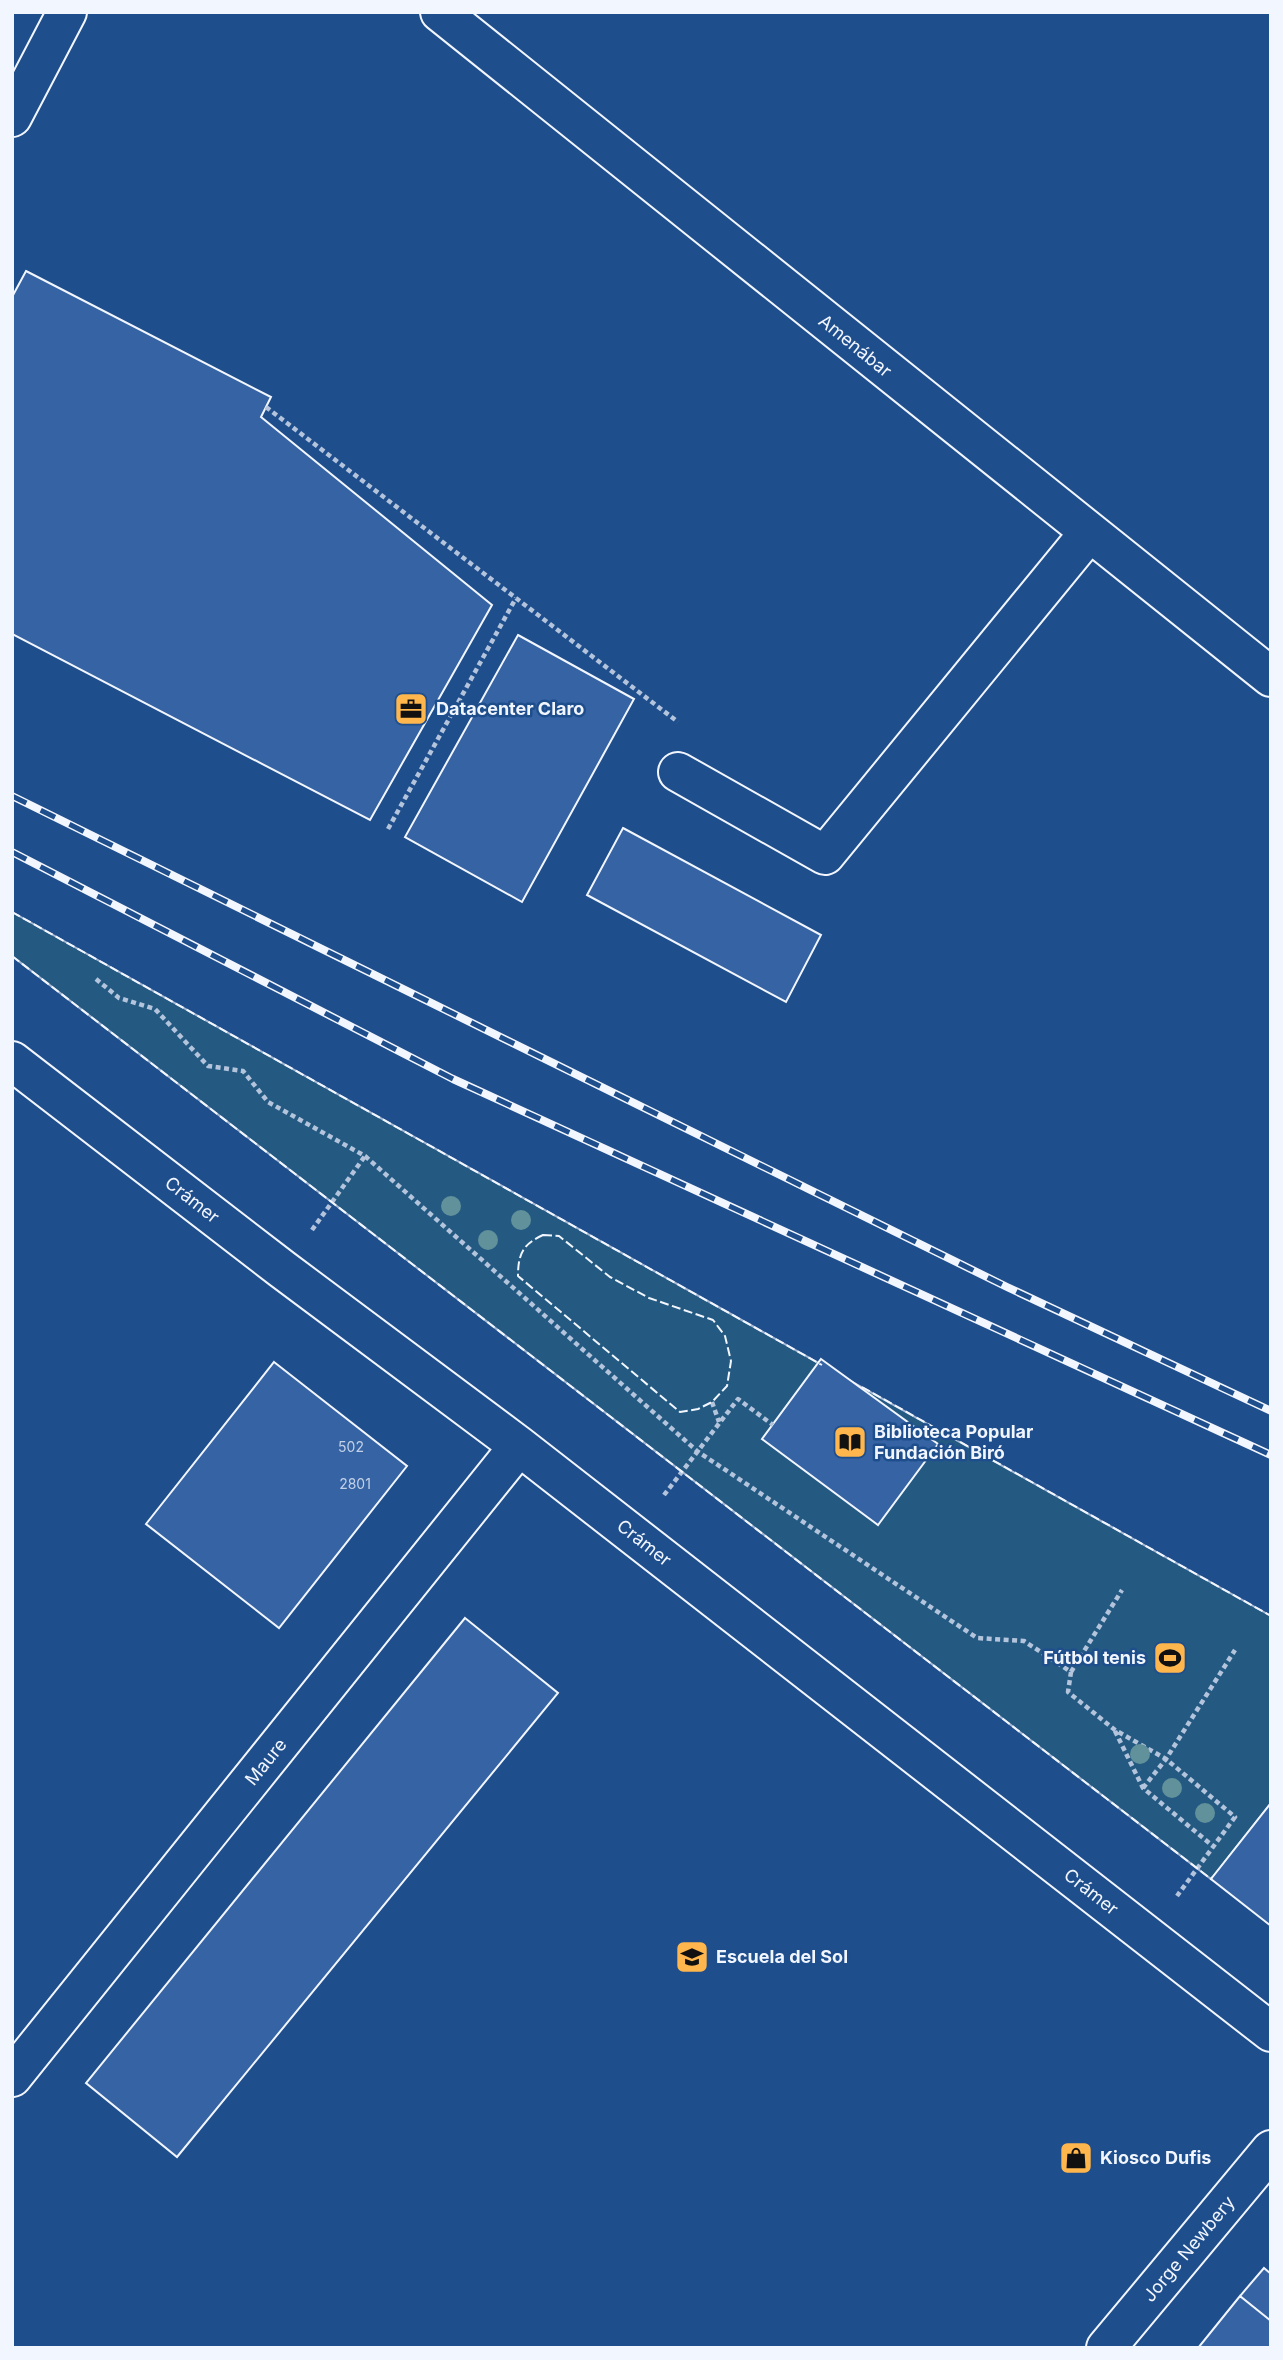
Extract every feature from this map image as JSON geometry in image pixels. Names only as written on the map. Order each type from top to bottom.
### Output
[{"type":"street","points":[[12,117],[67,12]]},
{"type":"street","name":"Amenábar","points":[[440,12],[1088,534],[1271,677]]},
{"type":"street","points":[[678,772],[825,855],[1088,534]]},
{"type":"street","name":"Crámer","points":[[12,1061],[282,1269],[519,1446],[1271,2032]]},
{"type":"street","name":"Maure","points":[[12,2077],[519,1446]]},
{"type":"street","name":"Jorge Newbery","points":[[1106,2348],[1271,2150]]},
{"type":"path","points":[[265,407],[693,733],[678,772]]},
{"type":"path","points":[[388,829],[516,598]]},
{"type":"path","points":[[96,979],[119,998],[155,1009],[208,1066],[243,1071],[268,1102],[365,1156],[697,1451],[977,1638],[1024,1641],[1071,1672]]},
{"type":"path","points":[[282,1269],[365,1156]]},
{"type":"path","points":[[634,1535],[738,1399],[773,1425]]},
{"type":"path","points":[[712,1402],[719,1423]]},
{"type":"path","points":[[1122,1590],[1071,1672],[1068,1692],[1115,1731],[1166,1759],[1236,1817],[1147,1935]]},
{"type":"path","points":[[1143,1788],[1166,1759],[1236,1650]]},
{"type":"path","points":[[1115,1731],[1143,1788],[1214,1847]]},
{"type":"shaded area","points":[[12,912],[1271,1616],[1271,1803],[1211,1879],[12,956]]},
{"type":"building","points":[[26,271],[271,397],[261,417],[492,605],[370,820],[12,634],[12,297]]},
{"type":"building","points":[[518,635],[634,699],[522,902],[405,837]]},
{"type":"building","points":[[623,828],[821,935],[786,1002],[587,895]]},
{"type":"building","name":"Biblioteca Popular Fundación Biró","points":[[821,1359],[938,1444],[878,1525],[762,1439]]},
{"type":"building","points":[[274,1362],[407,1466],[279,1628],[146,1524]]},
{"type":"building","points":[[465,1618],[558,1693],[177,2157],[86,2083]]},
{"type":"building","points":[[1271,1803],[1271,1926],[1211,1879]]},
{"type":"building","points":[[1264,2268],[1271,2274],[1271,2321],[1240,2296]]},
{"type":"building","points":[[1240,2296],[1271,2321],[1271,2348],[1198,2348]]},
{"type":"railway","points":[[12,796],[1007,1287],[1271,1411]]},
{"type":"railway","points":[[12,852],[453,1079],[1271,1455]]},
{"type":"fence","points":[[12,912],[822,1365]]},
{"type":"fence","points":[[12,956],[1211,1879],[1212,1877]]},
{"type":"fence","points":[[543,1235],[559,1236],[610,1277],[649,1298],[713,1320],[725,1336],[731,1361],[727,1386],[712,1402],[698,1409],[680,1412],[518,1276],[519,1262],[526,1246],[543,1235]]},
{"type":"fence","points":[[862,1387],[1271,1616]]},
{"type":"place","name":"Datacenter Claro","points":[[411,709]]},
{"type":"place","name":"Biblioteca Popular Fundación Biró","points":[[850,1442]]},
{"type":"place","name":"Fútbol tenis","points":[[1170,1658]]},
{"type":"place","name":"Escuela del Sol","points":[[692,1957]]},
{"type":"place","name":"Kiosco Dufis","points":[[1076,2158]]}]
